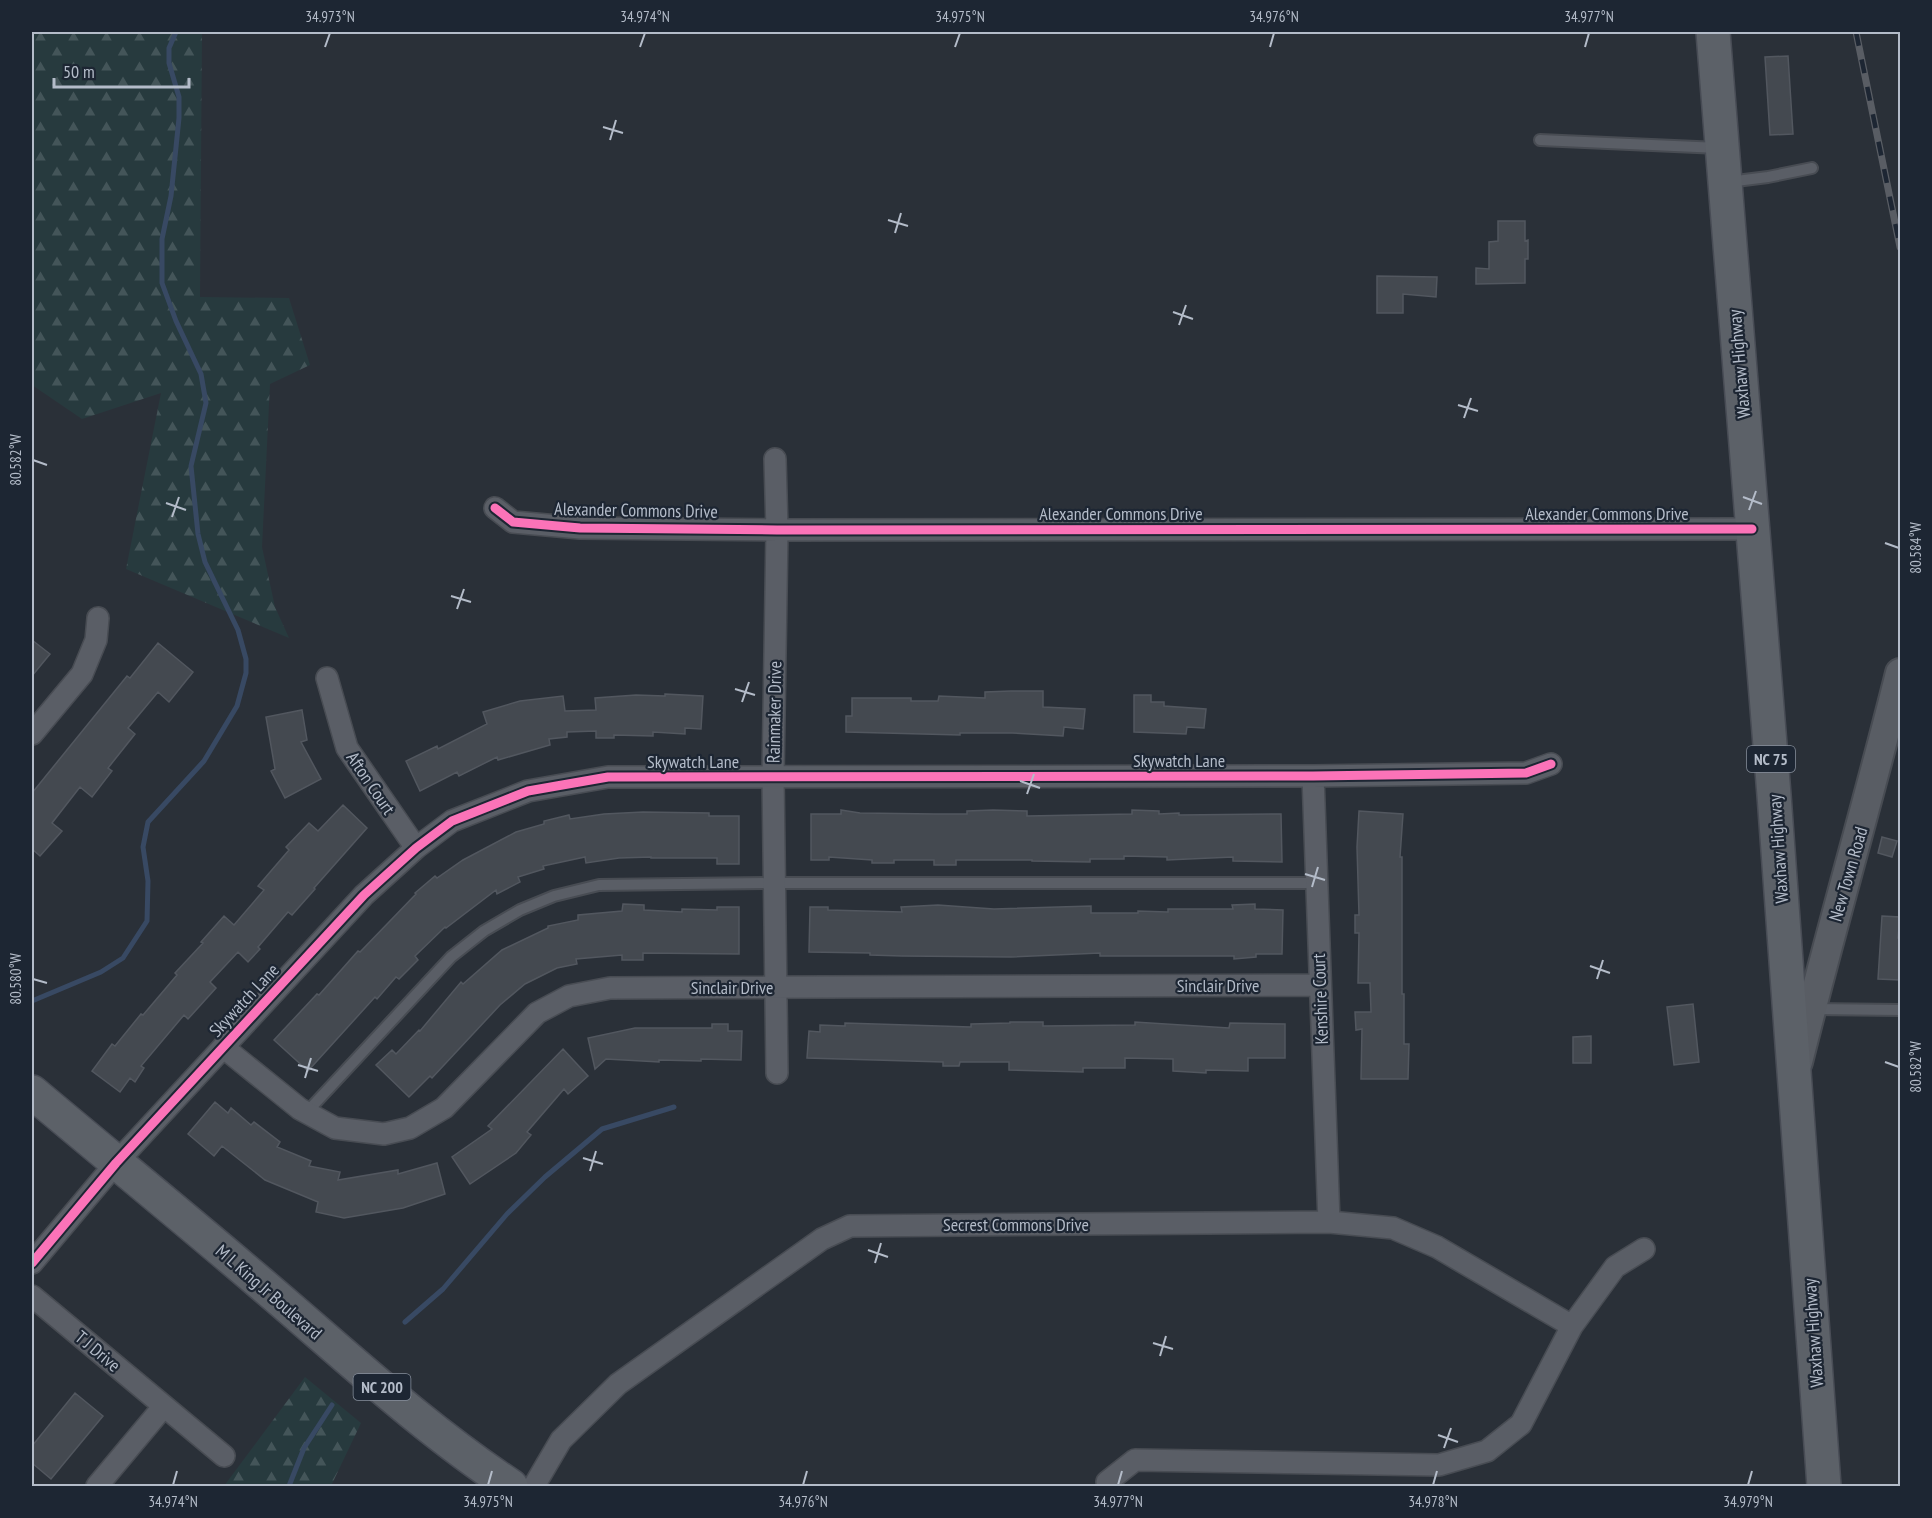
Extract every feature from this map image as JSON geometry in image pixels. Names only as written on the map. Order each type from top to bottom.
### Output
[{"type":"main road","name":"Waxhaw Highway","points":[[1713,32],[1795,1076],[1824,1486]]},
{"type":"main road","name":"New Town Road","points":[[1795,1076],[1811,1009],[1872,789],[1900,673]]},
{"type":"main road","name":"M L King Jr Boulevard","points":[[32,1092],[425,1423],[511,1486]]},
{"type":"street","name":"Rainmaker Drive","points":[[775,459],[777,530],[773,777],[777,1073]]},
{"type":"street","name":"Alexander Commons Drive","points":[[495,508],[513,522],[580,528],[777,530],[1752,529]]},
{"type":"street","points":[[32,734],[82,674],[96,640],[98,618]]},
{"type":"street","name":"Afton Court","points":[[327,678],[347,748],[416,848]]},
{"type":"street","name":"Skywatch Lane","points":[[32,1263],[116,1163],[364,895],[416,848],[452,821],[528,791],[608,777],[1313,776],[1526,773],[1551,764]]},
{"type":"street","name":"Kenshire Court","points":[[1313,776],[1329,1222]]},
{"type":"street","name":"Sinclair Drive","points":[[223,1047],[306,1113],[335,1128],[384,1134],[410,1128],[444,1108],[537,1013],[569,996],[610,988],[1319,985]]},
{"type":"street","name":"Secrest Commons Drive","points":[[534,1486],[561,1440],[618,1384],[822,1239],[850,1226],[1329,1222],[1393,1228],[1437,1247],[1572,1326]]},
{"type":"street","points":[[1107,1482],[1135,1460],[1439,1465],[1487,1451],[1521,1424],[1572,1326],[1615,1267],[1644,1249]]},
{"type":"street","name":"T J Drive","points":[[32,1296],[224,1456]]},
{"type":"street","points":[[97,1486],[164,1406]]},
{"type":"lane","points":[[1540,140],[1722,148]]},
{"type":"lane","points":[[1725,182],[1768,177],[1812,168]]},
{"type":"lane","points":[[306,1113],[451,957],[484,931],[520,910],[554,896],[599,885],[1316,883]]},
{"type":"lane","points":[[1811,1009],[1900,1010]]},
{"type":"green space","points":[[32,32],[202,32],[200,297],[289,298],[310,365],[270,384],[262,547],[275,607],[289,638],[126,569],[161,393],[82,419],[32,385]]},
{"type":"green space","points":[[305,1377],[361,1423],[331,1486],[224,1486]]},
{"type":"building","points":[[1788,56],[1793,134],[1770,135],[1765,57]]},
{"type":"building","points":[[1498,221],[1525,221],[1528,259],[1525,259],[1525,283],[1476,284],[1476,268],[1489,269],[1489,242],[1498,241]]},
{"type":"building","points":[[1377,276],[1437,277],[1436,297],[1403,294],[1403,313],[1377,313]]},
{"type":"building","points":[[32,640],[50,654],[32,676]]},
{"type":"building","points":[[158,643],[193,672],[169,702],[158,692],[128,728],[135,734],[108,768],[112,771],[92,797],[80,787],[52,823],[62,831],[40,856],[32,849],[32,793],[127,676],[130,678]]},
{"type":"building","points":[[1043,691],[1043,707],[1085,709],[1083,729],[1064,727],[1063,736],[1012,733],[960,733],[960,735],[846,732],[846,716],[852,716],[852,698],[911,698],[911,701],[938,701],[939,696],[985,698],[985,692]]},
{"type":"building","points":[[665,694],[703,696],[701,729],[685,728],[685,734],[653,732],[653,736],[614,735],[614,738],[596,738],[596,731],[567,732],[567,737],[549,739],[550,745],[498,760],[497,757],[459,776],[457,772],[420,791],[406,761],[437,746],[438,749],[487,724],[483,712],[520,701],[563,696],[565,711],[596,710],[595,698],[636,695],[665,696]]},
{"type":"building","points":[[1134,695],[1151,695],[1151,702],[1164,702],[1164,706],[1206,709],[1204,728],[1187,727],[1186,734],[1134,732]]},
{"type":"building","points":[[302,710],[307,740],[301,742],[321,779],[285,798],[271,771],[275,769],[266,717]]},
{"type":"building","points":[[343,805],[367,828],[292,915],[288,912],[248,962],[238,952],[210,982],[216,988],[188,1019],[184,1015],[141,1066],[144,1068],[135,1082],[130,1078],[120,1092],[92,1071],[112,1044],[115,1046],[141,1014],[143,1015],[177,975],[175,973],[224,916],[234,925],[264,890],[258,886],[289,850],[286,847],[309,823],[318,831]]},
{"type":"building","points":[[841,810],[860,813],[935,814],[967,814],[967,811],[993,810],[1027,811],[1027,816],[1132,814],[1132,810],[1159,811],[1159,814],[1179,813],[1179,815],[1281,814],[1282,862],[1233,861],[1233,857],[1167,860],[1167,857],[1124,856],[1124,859],[1090,859],[1090,862],[956,860],[956,865],[934,865],[934,860],[894,860],[894,863],[872,863],[872,860],[829,857],[829,860],[811,860],[811,814],[841,814]]},
{"type":"building","points":[[1359,811],[1403,814],[1400,857],[1402,857],[1402,994],[1404,994],[1404,1044],[1409,1044],[1408,1079],[1361,1079],[1362,1029],[1356,1030],[1355,1012],[1371,1012],[1370,983],[1358,983],[1359,933],[1355,933],[1355,915],[1359,915],[1357,847]]},
{"type":"building","points":[[643,812],[739,816],[739,864],[717,864],[717,858],[651,857],[619,858],[586,863],[585,857],[543,866],[544,869],[518,877],[520,882],[497,894],[496,890],[445,927],[415,956],[418,960],[399,979],[396,977],[377,999],[375,997],[308,1071],[274,1040],[317,994],[319,995],[358,951],[360,952],[415,893],[435,876],[437,878],[463,860],[516,832],[544,824],[544,821],[569,815],[570,819]]},
{"type":"building","points":[[1882,837],[1897,841],[1892,857],[1878,853]]},
{"type":"building","points":[[623,904],[644,905],[644,910],[682,912],[682,909],[717,910],[717,907],[739,907],[739,954],[643,953],[643,960],[622,960],[622,955],[576,959],[577,964],[557,968],[525,984],[500,1005],[432,1078],[430,1076],[409,1097],[376,1065],[392,1050],[396,1054],[420,1031],[461,982],[463,984],[502,950],[548,926],[578,920],[578,915],[622,911]]},
{"type":"building","points":[[1255,904],[1255,909],[1283,910],[1282,954],[1256,954],[1256,957],[1234,959],[1234,956],[1100,956],[1100,953],[1011,957],[809,952],[810,907],[828,907],[828,910],[902,912],[901,907],[938,905],[994,909],[1091,906],[1091,913],[1138,913],[1138,911],[1168,912],[1168,909],[1233,909],[1232,905]]},
{"type":"building","points":[[1882,916],[1900,917],[1898,938],[1900,938],[1900,980],[1878,979]]},
{"type":"building","points":[[1693,1004],[1699,1062],[1674,1065],[1667,1007]]},
{"type":"building","points":[[1043,1022],[1043,1026],[1135,1025],[1135,1022],[1229,1028],[1230,1023],[1285,1024],[1285,1058],[1248,1058],[1248,1071],[1206,1070],[1206,1073],[1173,1071],[1173,1059],[1125,1058],[1125,1068],[1083,1068],[1083,1072],[1009,1070],[1009,1062],[960,1062],[959,1066],[943,1066],[943,1062],[807,1058],[809,1031],[820,1032],[820,1025],[845,1026],[845,1023],[971,1027],[971,1024]]},
{"type":"building","points":[[712,1024],[728,1024],[728,1031],[742,1031],[741,1060],[659,1060],[659,1062],[606,1059],[595,1069],[588,1038],[635,1028],[712,1028]]},
{"type":"building","points":[[1591,1036],[1591,1063],[1573,1063],[1573,1037]]},
{"type":"building","points":[[563,1049],[588,1076],[568,1094],[564,1089],[527,1132],[531,1135],[516,1153],[470,1184],[452,1157],[492,1129],[488,1126]]},
{"type":"building","points":[[215,1102],[228,1113],[231,1108],[251,1125],[254,1122],[280,1142],[277,1147],[311,1161],[309,1166],[340,1172],[338,1180],[398,1170],[398,1174],[437,1163],[445,1194],[403,1208],[344,1218],[316,1212],[318,1202],[265,1180],[222,1146],[214,1156],[188,1134]]},
{"type":"building","points":[[75,1393],[103,1416],[51,1479],[32,1463],[32,1446]]},
{"type":"waterway","points":[[32,1001],[101,972],[123,958],[147,921],[148,881],[143,847],[148,822],[204,761],[237,706],[246,673],[246,659],[238,630],[205,562],[198,534],[191,466],[206,403],[201,374],[176,321],[162,283],[162,239],[171,196],[179,118],[179,97],[169,63],[169,48],[176,32]]},
{"type":"waterway","points":[[405,1322],[443,1289],[507,1214],[545,1177],[602,1129],[674,1107]]},
{"type":"waterway","points":[[289,1486],[304,1448],[332,1405]]},
{"type":"railway","points":[[1856,32],[1900,247]]},
{"type":"cycle path","points":[[495,508],[513,522],[580,528],[777,530],[1752,529]]},
{"type":"cycle path","points":[[32,1263],[116,1163],[364,895],[416,848],[452,821],[528,791],[608,777],[1313,776],[1526,773],[1551,764]]}]
